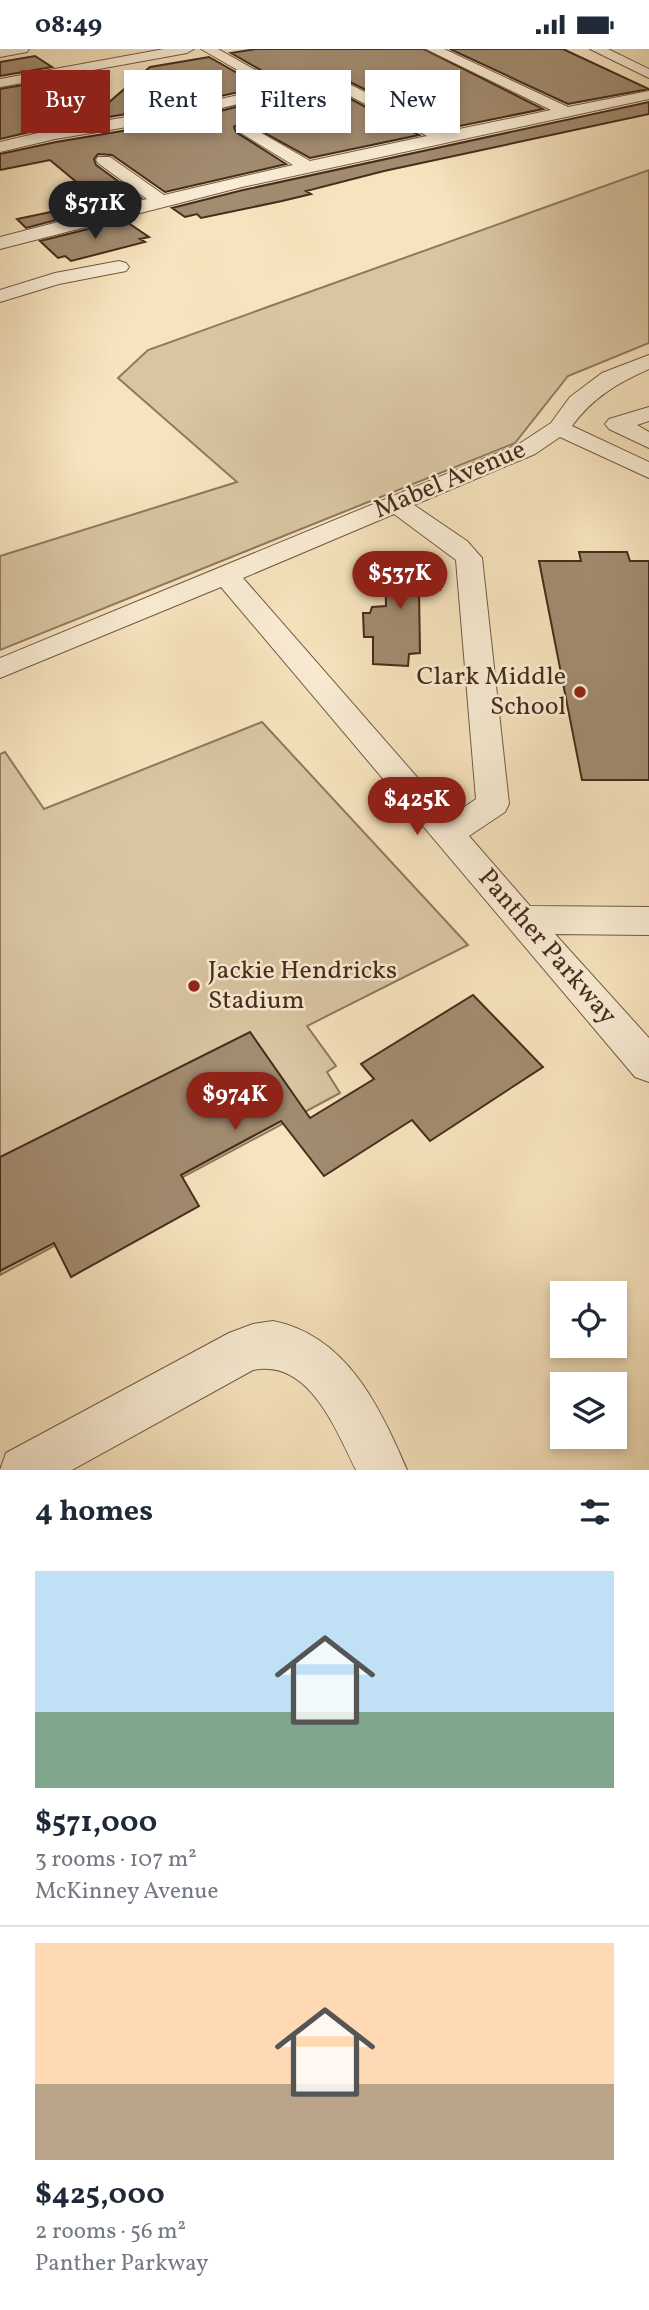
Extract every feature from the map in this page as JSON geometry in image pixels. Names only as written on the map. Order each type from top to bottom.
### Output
[{"type":"street","points":[[90,49],[112,63]]},
{"type":"street","points":[[0,83],[187,49]]},
{"type":"street","points":[[0,147],[55,134],[193,110],[282,89],[208,49]]},
{"type":"street","points":[[433,49],[566,112]]},
{"type":"street","points":[[597,49],[649,75]]},
{"type":"street","points":[[351,91],[443,137]]},
{"type":"street","points":[[1,242],[443,137],[649,95]]},
{"type":"street","points":[[252,133],[310,168]]},
{"type":"street","points":[[104,160],[163,202]]},
{"type":"street","points":[[0,296],[55,279],[119,267]]},
{"type":"street","name":"Mabel Avenue","points":[[0,669],[527,449],[559,428],[578,402],[610,378],[649,361]]},
{"type":"street","points":[[649,414],[617,424],[649,441]]},
{"type":"street","points":[[559,428],[649,471]]},
{"type":"street","points":[[395,503],[458,547],[468,558],[493,804],[449,834]]},
{"type":"street","name":"Panther Parkway","points":[[225,574],[521,920],[644,1053]]},
{"type":"street","points":[[521,920],[649,921]]},
{"type":"street","points":[[23,1470],[245,1349],[278,1345],[316,1361],[332,1380],[382,1470]]},
{"type":"shaded area","points":[[649,170],[649,343],[568,376],[515,443],[0,650],[0,556],[237,482],[118,378],[148,350]]},
{"type":"shaded area","name":"Jackie Hendricks Stadium","points":[[262,722],[468,945],[307,1026],[336,1066],[327,1072],[340,1093],[0,1275],[0,754],[5,752],[44,809]]},
{"type":"building","points":[[256,49],[424,49],[543,109],[460,126],[460,70],[365,70],[365,89],[351,82],[351,70],[260,70],[231,53]]},
{"type":"building","points":[[450,49],[563,49],[649,89],[568,104]]},
{"type":"building","points":[[35,56],[52,67],[21,70],[21,72],[0,76],[0,62]]},
{"type":"building","points":[[209,57],[236,72],[236,93],[222,96],[222,70],[146,70],[150,67]]},
{"type":"building","points":[[21,85],[21,133],[25,133],[0,139],[0,89]]},
{"type":"building","points":[[124,89],[124,114],[110,117],[110,101]]},
{"type":"building","points":[[351,99],[365,107],[365,133],[419,135],[310,158],[265,133],[351,133]]},
{"type":"building","points":[[649,102],[649,114],[384,171],[306,191],[311,194],[282,201],[201,218],[197,214],[185,217],[172,208],[243,190]]},
{"type":"building","points":[[236,107],[236,133],[286,164],[165,192],[112,155],[98,154],[94,159],[96,165],[141,198],[105,206],[50,160],[0,170],[0,154],[124,131],[124,133],[222,133],[222,111]]},
{"type":"building","points":[[98,202],[105,207],[26,228],[17,219]]},
{"type":"building","points":[[124,220],[149,237],[140,239],[145,242],[71,261],[65,256],[58,258],[40,241]]},
{"type":"building","points":[[579,552],[627,552],[630,561],[649,561],[649,780],[582,780],[539,561],[581,561]]},
{"type":"building","points":[[431,557],[440,590],[419,591],[420,653],[409,654],[408,666],[373,664],[373,637],[364,637],[363,613],[370,613],[372,607],[386,606],[385,559]]},
{"type":"building","points":[[473,995],[543,1067],[430,1141],[412,1120],[324,1176],[281,1121],[181,1175],[199,1206],[71,1277],[54,1243],[0,1271],[0,1157],[250,1032],[310,1118],[374,1079],[361,1064]]},
{"type":"place","name":"Clark Middle School","points":[[580,692]]},
{"type":"place","name":"Jackie Hendricks Stadium","points":[[194,986]]}]
